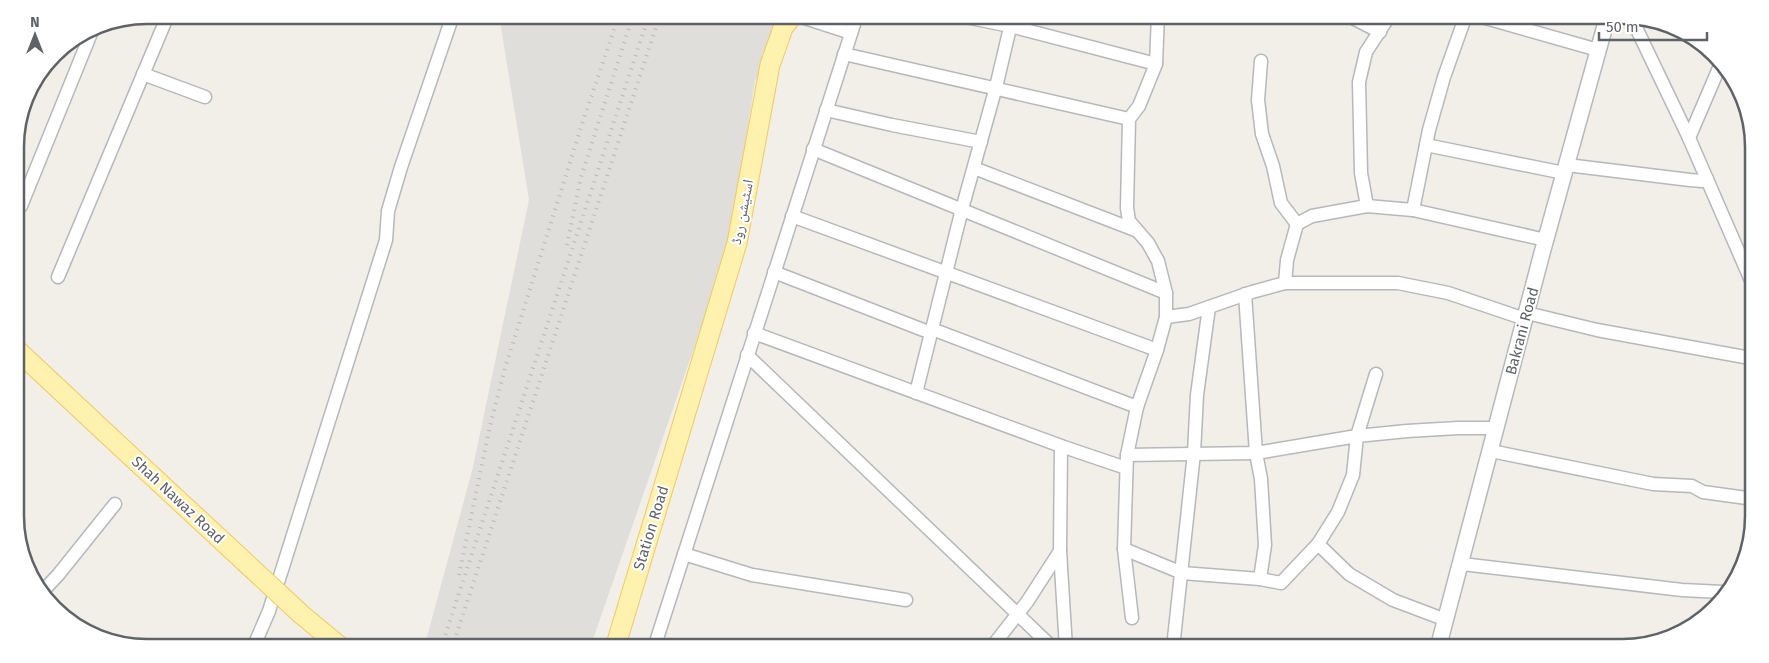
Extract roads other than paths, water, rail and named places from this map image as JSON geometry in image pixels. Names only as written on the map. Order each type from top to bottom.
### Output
[{"type":"main road","name":"اسٹیشن روڈ","points":[[688,408],[737,243],[770,65],[784,28],[787,24]]},
{"type":"main road","name":"Shah Nawaz Road","points":[[24,356],[302,615],[331,639]]},
{"type":"main road","name":"Station Road","points":[[618,639],[688,408]]},
{"type":"street","points":[[58,276],[164,24]]},
{"type":"street","points":[[257,639],[268,611],[386,240],[388,211],[450,24]]},
{"type":"street","points":[[823,24],[851,33]]},
{"type":"street","points":[[657,639],[854,24]]},
{"type":"street","points":[[916,393],[962,209],[996,88],[1010,24]]},
{"type":"street","points":[[1021,24],[1156,64]]},
{"type":"street","points":[[1132,618],[1124,548],[1127,455],[1137,406],[1157,350],[1166,317],[1166,293],[1158,262],[1148,243],[1129,221],[1127,208],[1129,119],[1139,106],[1156,64],[1158,24]]},
{"type":"street","points":[[1364,24],[1380,32]]},
{"type":"street","points":[[1367,206],[1362,173],[1359,82],[1366,52],[1385,24]]},
{"type":"street","points":[[1414,210],[1426,145],[1444,77],[1463,24]]},
{"type":"street","points":[[1507,24],[1598,50]]},
{"type":"street","name":"Bakrani Road","points":[[1441,639],[1605,24]]},
{"type":"street","points":[[1635,25],[1689,138],[1745,267]]},
{"type":"street","points":[[24,199],[89,38]]},
{"type":"street","points":[[844,54],[1129,119]]},
{"type":"street","points":[[1261,61],[1258,100],[1262,134],[1273,166],[1281,203],[1296,224]]},
{"type":"street","points":[[1689,138],[1718,70]]},
{"type":"street","points":[[144,74],[205,97]]},
{"type":"street","points":[[826,110],[981,142]]},
{"type":"street","points":[[1426,145],[1566,169],[1707,180]]},
{"type":"street","points":[[813,149],[1166,293]]},
{"type":"street","points":[[974,168],[1135,230]]},
{"type":"street","points":[[1285,283],[1287,260],[1296,224],[1312,216],[1367,206],[1414,210],[1546,240]]},
{"type":"street","points":[[792,216],[1157,350]]},
{"type":"street","points":[[774,272],[1137,406]]},
{"type":"street","points":[[1166,317],[1189,314],[1244,294],[1285,283],[1398,283],[1448,292],[1526,316],[1745,356]]},
{"type":"street","points":[[1244,294],[1256,453],[1261,479],[1265,545],[1260,579]]},
{"type":"street","points":[[1174,639],[1194,453],[1198,395],[1209,307]]},
{"type":"street","points":[[754,333],[1126,468]]},
{"type":"street","points":[[748,355],[1043,639]]},
{"type":"street","points":[[1124,548],[1182,573],[1260,579],[1281,583],[1318,544],[1338,512],[1353,475],[1357,436],[1376,374]]},
{"type":"street","points":[[1127,455],[1256,453],[1357,436],[1449,428],[1497,428]]},
{"type":"street","points":[[1061,446],[1060,551],[1065,639]]},
{"type":"street","points":[[1491,452],[1653,484],[1692,486],[1703,492],[1745,498]]},
{"type":"street","points":[[46,588],[115,504]]},
{"type":"street","points":[[1318,544],[1349,574],[1393,600],[1446,620]]},
{"type":"street","points":[[998,639],[1027,602],[1060,551]]},
{"type":"street","points":[[684,554],[752,575],[906,600]]},
{"type":"street","points":[[1462,564],[1682,590],[1719,592]]},
{"type":"railway","points":[[459,575],[490,426],[505,368],[585,115],[616,24]]},
{"type":"railway","points":[[567,245],[581,177],[630,24]]},
{"type":"railway","points":[[444,639],[646,24]]},
{"type":"railway","points":[[455,639],[657,24]]}]
